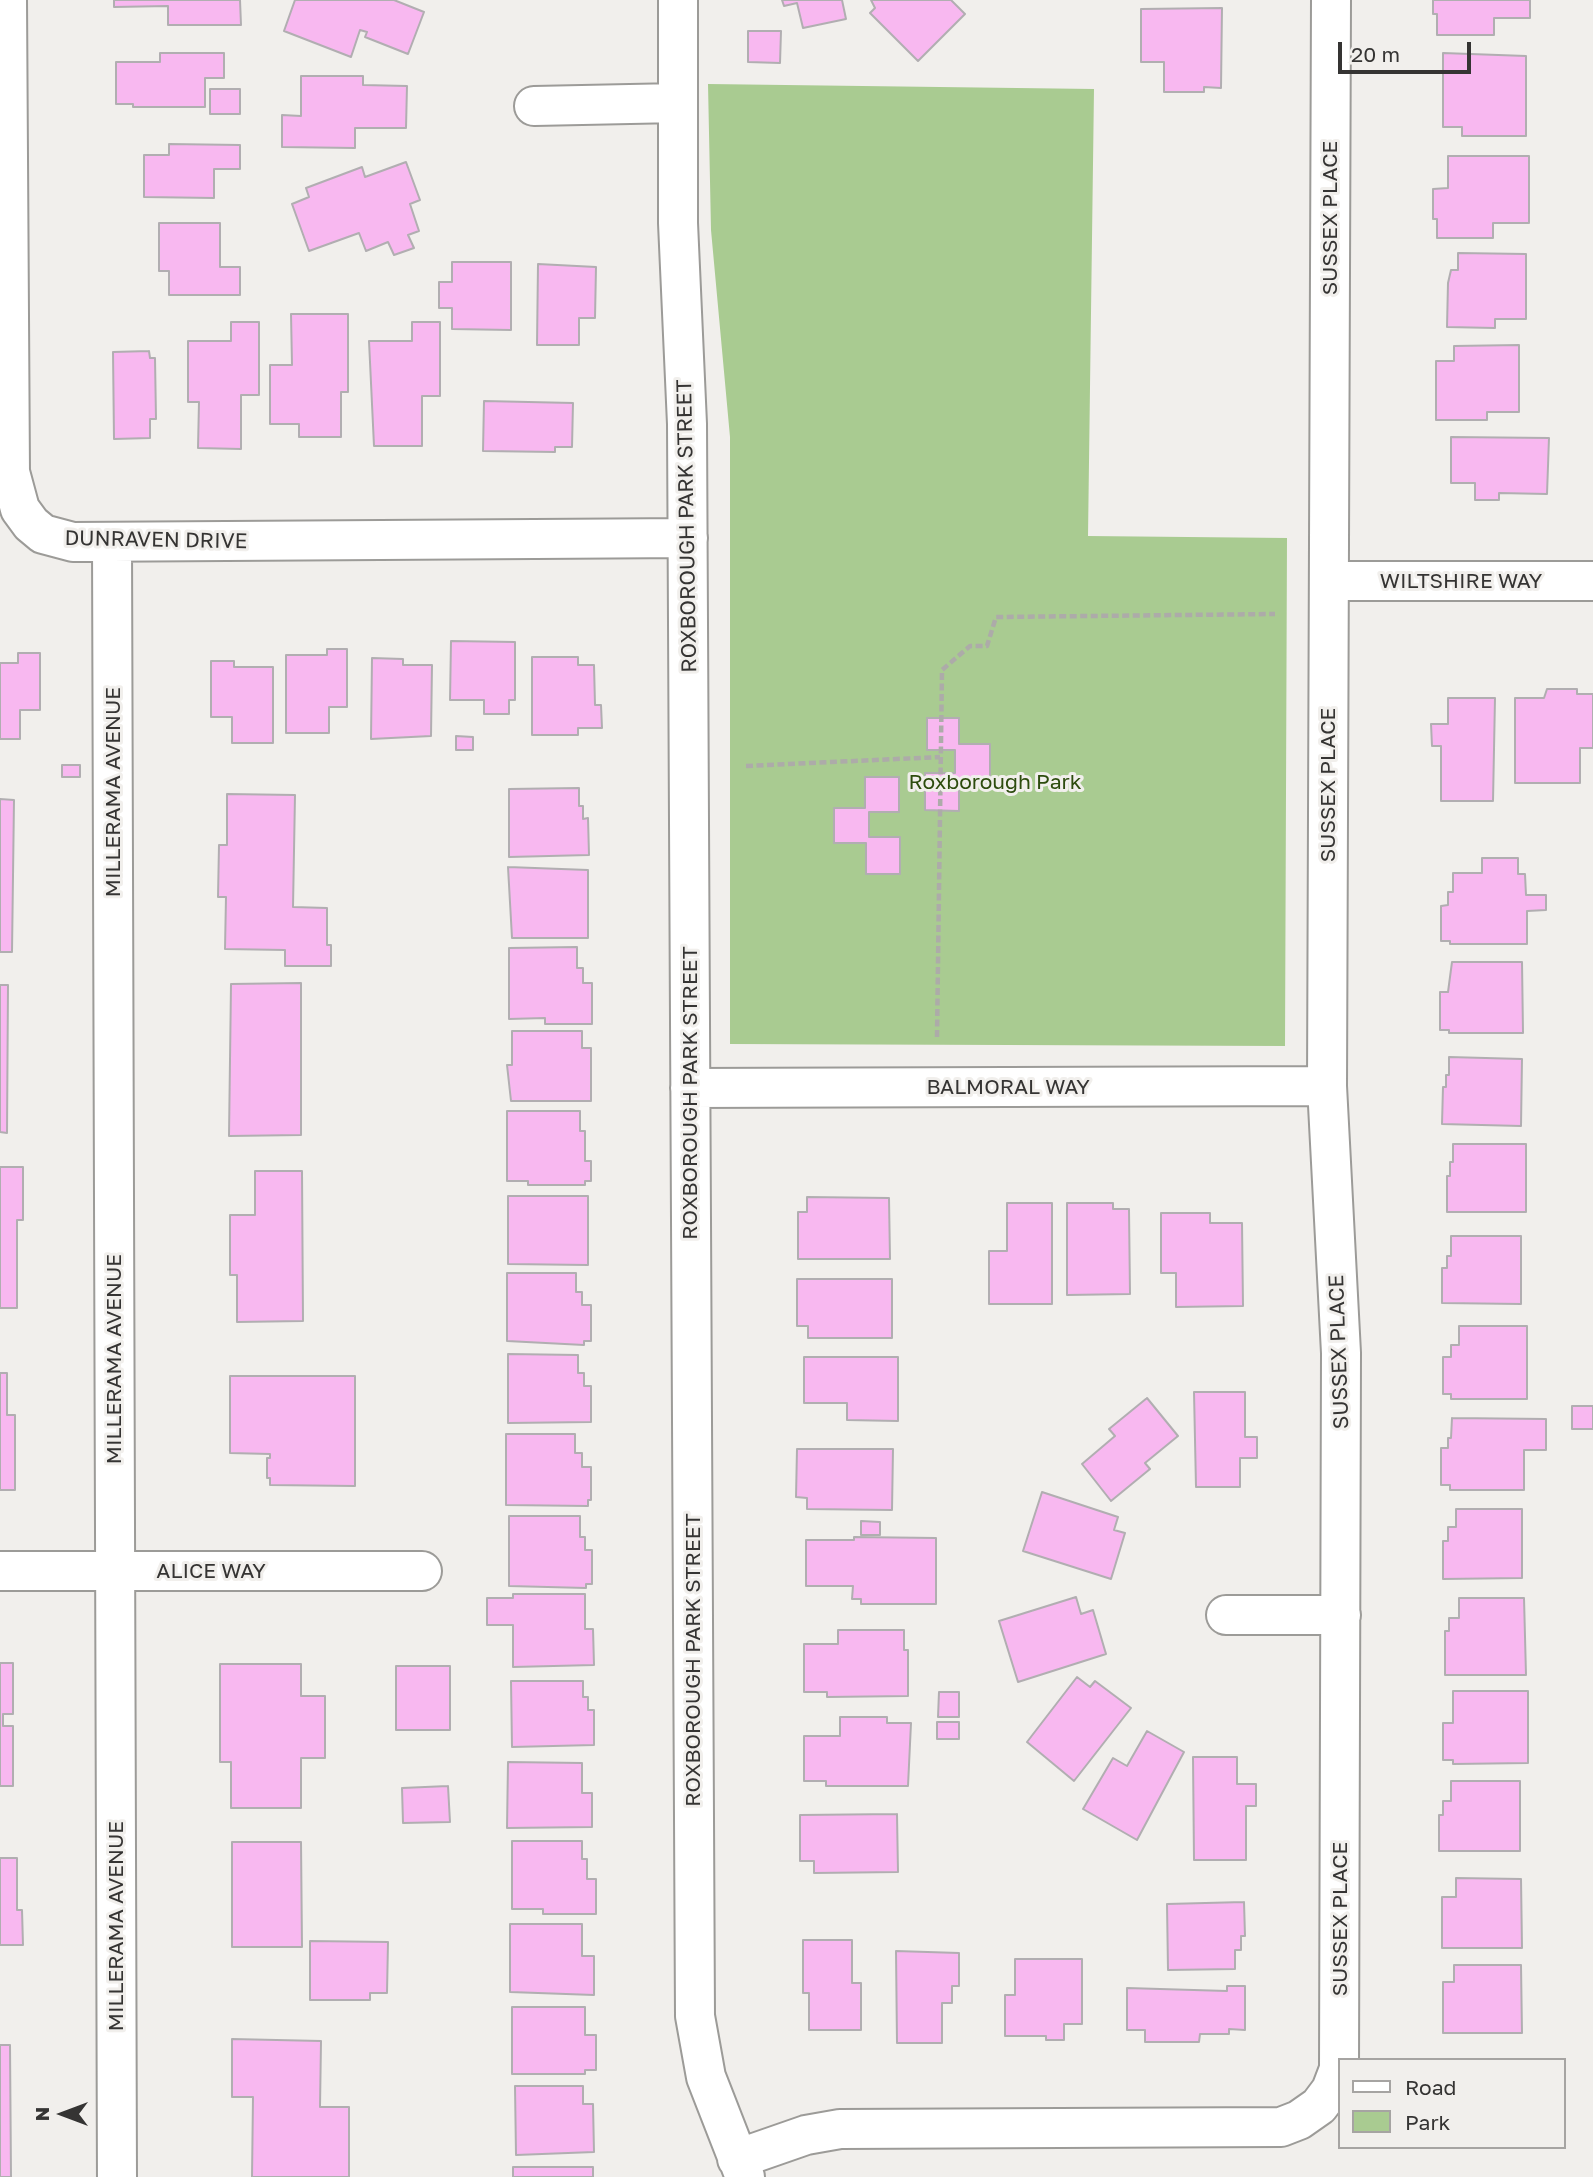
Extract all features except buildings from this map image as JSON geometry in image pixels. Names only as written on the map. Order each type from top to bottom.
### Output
[{"type":"street","name":"DUNRAVEN DRIVE","points":[[7,0],[10,458],[13,491],[26,516],[43,534],[73,542],[688,538]]},
{"type":"street","name":"ROXBOROUGH PARK STREET","points":[[678,0],[678,223],[687,424],[688,538],[695,2017],[706,2077],[741,2168]]},
{"type":"street","name":"SUSSEX PLACE","points":[[1331,0],[1327,1086],[1341,1353],[1338,2058]]},
{"type":"street","points":[[534,106],[678,103]]},
{"type":"street","name":"MILLERAMA AVENUE","points":[[112,542],[117,2177]]},
{"type":"street","name":"WILTSHIRE WAY","points":[[1329,581],[1593,581]]},
{"type":"street","name":"BALMORAL WAY","points":[[690,1088],[1327,1086]]},
{"type":"street","name":"ALICE WAY","points":[[0,1571],[422,1571]]},
{"type":"street","points":[[1226,1615],[1341,1615]]},
{"type":"street","name":"SUSSEX PLACE","points":[[741,2168],[806,2135],[840,2129],[1281,2127],[1299,2120],[1319,2106],[1335,2079],[1338,2060]]},
{"type":"path","points":[[937,1037],[942,670],[970,646],[987,646],[996,617],[1275,614]]},
{"type":"path","points":[[746,766],[940,757]]},
{"type":"green space","name":"Roxborough Park","points":[[708,84],[1094,89],[1088,536],[1287,538],[1285,1046],[730,1044],[730,437],[711,230]]}]
